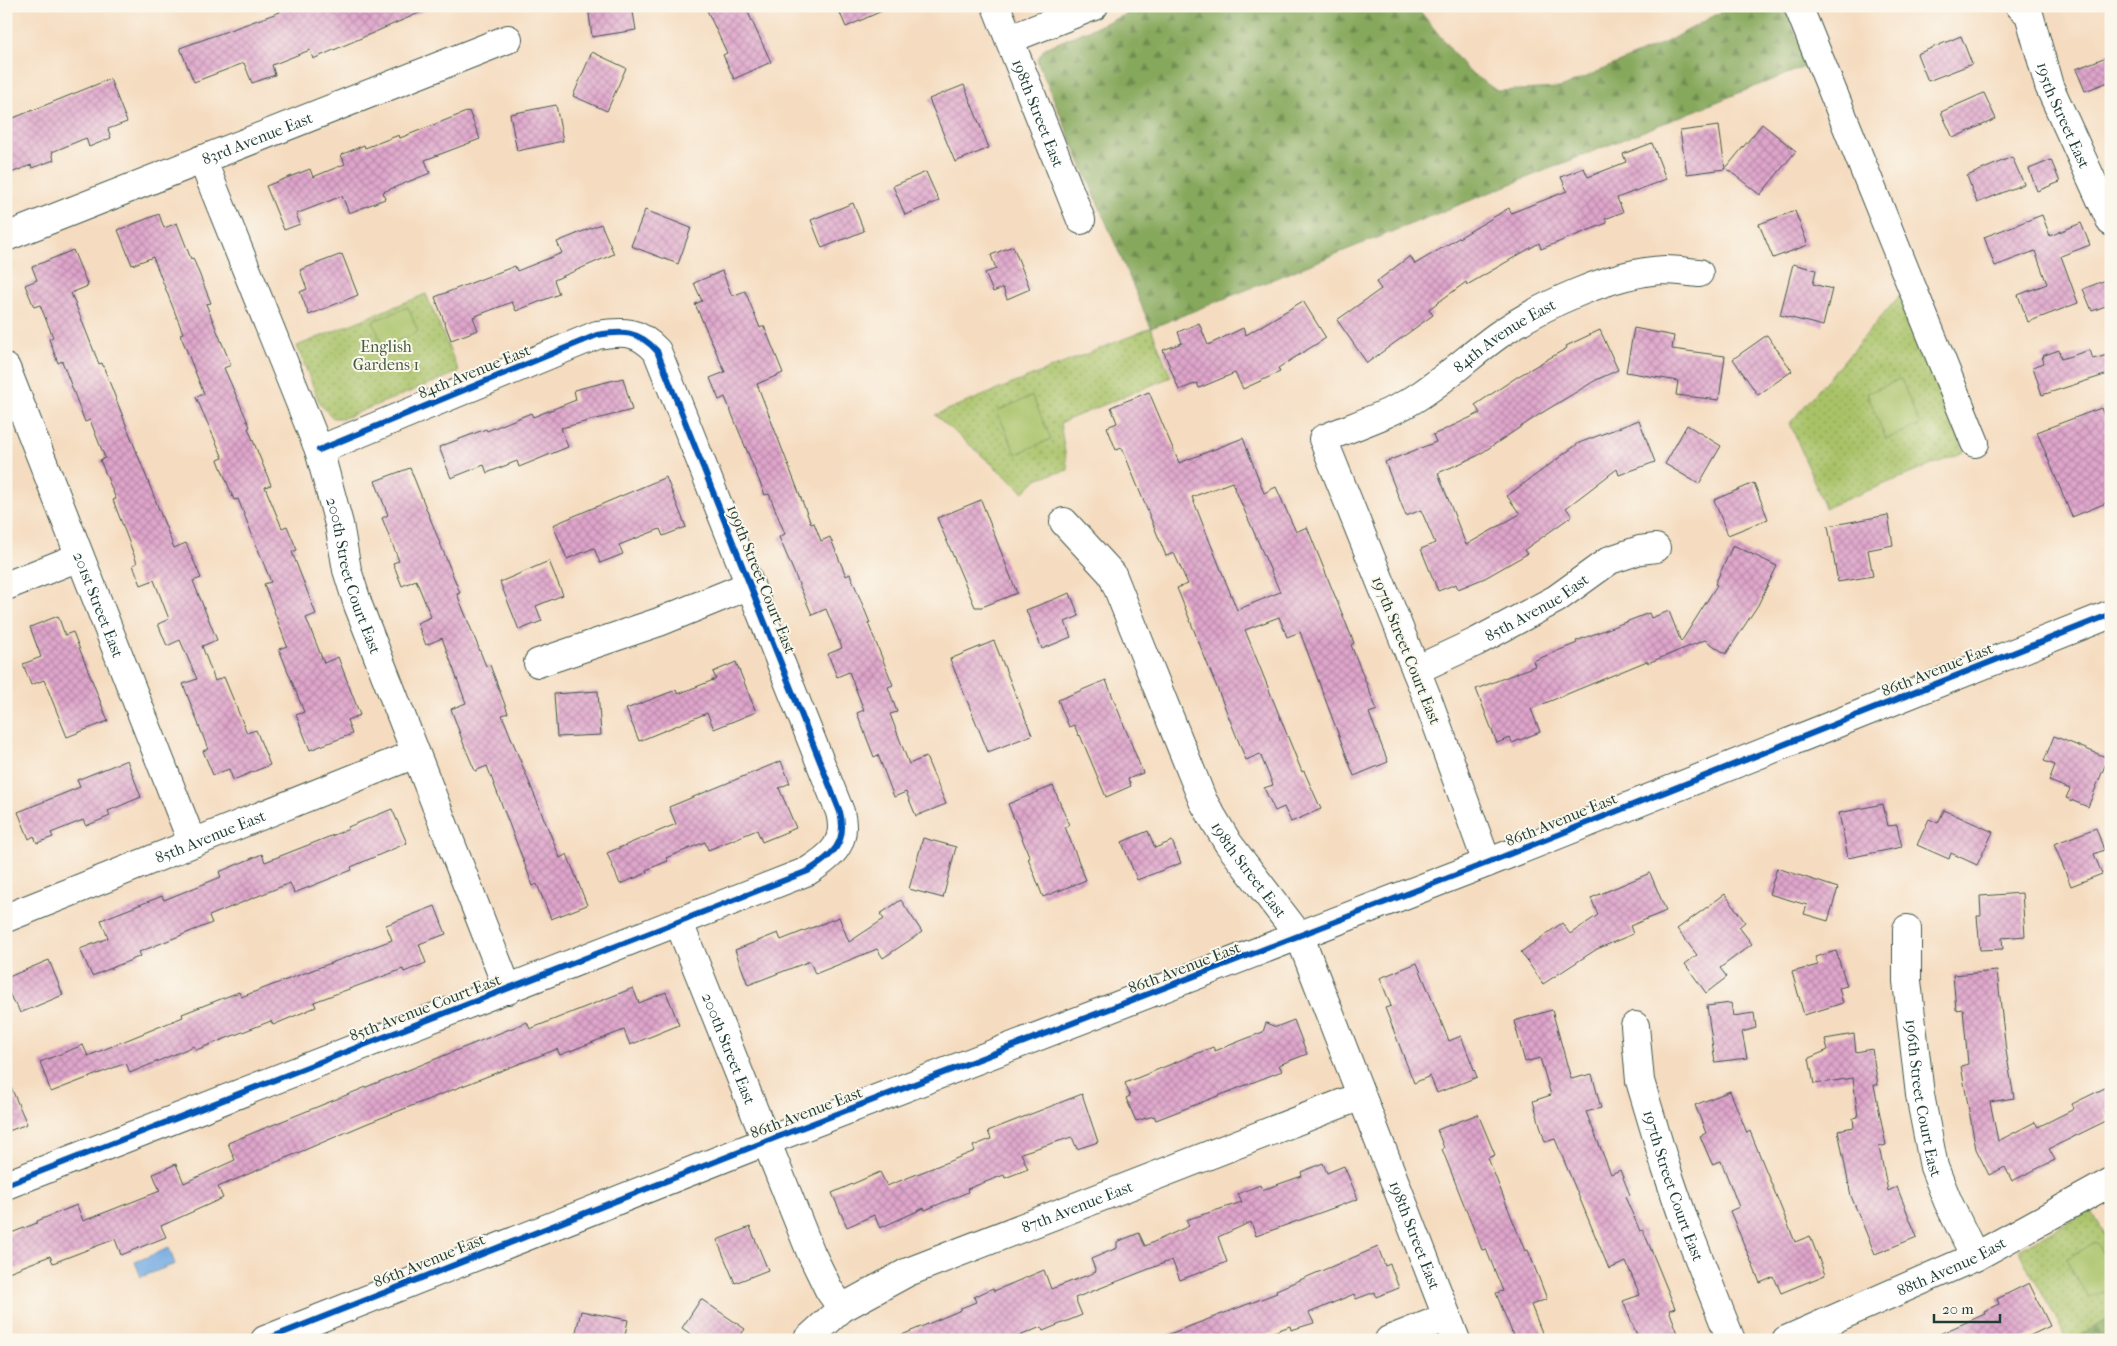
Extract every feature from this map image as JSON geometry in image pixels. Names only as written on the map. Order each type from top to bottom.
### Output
[{"type":"street","name":"198th Street East","points":[[996,6],[1081,220]]},
{"type":"street","points":[[1010,39],[1094,6]]},
{"type":"street","points":[[1798,6],[1975,443]]},
{"type":"street","name":"195th Street East","points":[[2033,9],[2049,86],[2111,222]]},
{"type":"street","name":"83rd Avenue East","points":[[6,236],[508,39]]},
{"type":"street","name":"200th Street Court East","points":[[202,159],[319,450],[339,524],[347,570],[415,754],[508,990]]},
{"type":"street","name":"84th Avenue East","points":[[1323,439],[1397,408],[1421,395],[1517,323],[1558,302],[1628,275],[1666,270],[1699,273]]},
{"type":"street","name":"84th Avenue East","points":[[319,450],[597,335],[617,332],[631,333],[641,337]]},
{"type":"street","name":"199th Street Court East","points":[[641,337],[657,351],[840,812],[843,824],[842,837]]},
{"type":"street","name":"201st Street East","points":[[6,368],[192,842]]},
{"type":"street","name":"197th Street Court East","points":[[1323,439],[1416,670],[1487,863]]},
{"type":"street","name":"198th Street East","points":[[1064,522],[1112,574],[1203,801],[1228,843],[1300,937],[1451,1329]]},
{"type":"street","name":"85th Avenue East","points":[[1416,670],[1476,642],[1556,599],[1610,560],[1640,550],[1656,548]]},
{"type":"street","points":[[6,586],[79,557]]},
{"type":"street","points":[[538,663],[659,622],[750,585]]},
{"type":"street","name":"86th Avenue East","points":[[264,1340],[768,1141],[1300,937],[2111,614]]},
{"type":"street","name":"85th Avenue East","points":[[6,918],[415,754]]},
{"type":"street","name":"85th Avenue Court East","points":[[6,1185],[808,871],[834,850],[842,837]]},
{"type":"street","name":"200th Street East","points":[[679,923],[768,1141],[811,1253],[829,1290],[842,1308]]},
{"type":"street","name":"196th Street Court East","points":[[1907,929],[1907,981],[1920,1095],[1934,1167],[1948,1202],[1975,1257]]},
{"type":"street","name":"197th Street Court East","points":[[1636,1026],[1640,1081],[1666,1168],[1731,1340]]},
{"type":"street","name":"87th Avenue East","points":[[806,1340],[842,1308],[908,1272],[1361,1096]]},
{"type":"street","name":"88th Avenue East","points":[[1786,1340],[1975,1257],[2111,1182]]},
{"type":"street","points":[[1389,1340],[1451,1329]]},
{"type":"green space","points":[[1146,6],[1416,6],[1467,70],[1497,91],[1560,88],[1666,42],[1732,6],[1784,6],[1809,65],[1151,328],[1037,60],[1045,48]]},
{"type":"green space","name":"English Gardens 1","points":[[426,294],[459,372],[344,418],[333,418],[320,404],[297,346]]},
{"type":"green space","points":[[1901,294],[1964,452],[1825,508],[1790,423]]},
{"type":"green space","points":[[408,307],[418,332],[383,347],[373,321]]},
{"type":"green space","points":[[1151,328],[1171,377],[1060,423],[1068,470],[1038,478],[1024,492],[935,415]]},
{"type":"green space","points":[[1901,379],[1920,425],[1886,439],[1867,393]]},
{"type":"green space","points":[[1032,396],[1051,439],[1016,454],[997,411]]},
{"type":"green space","points":[[2091,1210],[2111,1245],[2111,1318],[2072,1340],[2068,1340],[2018,1250]]},
{"type":"green space","points":[[2096,1242],[2111,1267],[2111,1286],[2089,1298],[2066,1259]]},
{"type":"green space","points":[[2111,1318],[2111,1340],[2072,1340]]},
{"type":"water","points":[[169,1248],[175,1264],[141,1277],[135,1262]]},
{"type":"building","points":[[290,6],[435,6],[313,59],[310,50],[272,65],[275,75],[252,83],[244,63],[194,82],[180,48],[280,12],[279,10]]},
{"type":"building","points":[[588,6],[632,6],[636,30],[592,37]]},
{"type":"building","points":[[705,6],[745,6],[771,62],[734,79],[723,55],[727,53]]},
{"type":"building","points":[[837,6],[893,6],[846,27]]},
{"type":"building","points":[[1961,36],[1972,64],[1928,81],[1917,54]]},
{"type":"building","points":[[592,52],[626,68],[607,111],[573,96]]},
{"type":"building","points":[[2111,55],[2111,81],[2085,91],[2076,69]]},
{"type":"building","points":[[110,79],[127,122],[108,129],[111,138],[89,147],[86,138],[52,152],[54,160],[32,168],[31,165],[6,175],[6,121]]},
{"type":"building","points":[[964,85],[989,148],[955,162],[929,99]]},
{"type":"building","points":[[1984,93],[1996,119],[1953,138],[1941,112]]},
{"type":"building","points":[[556,105],[563,141],[517,151],[510,114]]},
{"type":"building","points":[[469,111],[480,139],[425,160],[430,173],[383,192],[385,199],[349,213],[342,196],[296,214],[300,224],[284,230],[266,186],[310,169],[313,177],[345,164],[341,155],[364,145],[365,148],[399,135],[400,138]]},
{"type":"building","points":[[1762,124],[1796,151],[1760,195],[1726,168]]},
{"type":"building","points":[[1719,126],[1725,169],[1687,174],[1680,131]]},
{"type":"building","points":[[1652,143],[1666,179],[1617,198],[1623,212],[1605,219],[1607,223],[1541,249],[1539,243],[1467,285],[1466,282],[1429,309],[1433,315],[1367,363],[1337,320],[1381,289],[1376,282],[1410,256],[1415,264],[1509,208],[1511,213],[1567,191],[1561,177],[1584,168],[1588,177],[1626,162],[1623,154]]},
{"type":"building","points":[[2012,157],[2024,184],[1977,203],[1967,176]]},
{"type":"building","points":[[2051,160],[2060,182],[2037,191],[2029,169]]},
{"type":"building","points":[[926,172],[939,201],[905,215],[893,186]]},
{"type":"building","points":[[853,203],[864,231],[822,248],[811,220]]},
{"type":"building","points":[[645,210],[691,228],[678,264],[631,246]]},
{"type":"building","points":[[1795,211],[1808,245],[1773,258],[1759,224]]},
{"type":"building","points":[[159,214],[164,228],[177,223],[191,259],[193,258],[211,303],[206,304],[231,365],[224,368],[250,427],[248,428],[271,485],[265,487],[282,528],[287,526],[297,550],[292,552],[316,614],[306,618],[324,663],[338,657],[360,715],[347,720],[352,734],[310,750],[296,715],[304,712],[279,649],[287,646],[264,584],[271,582],[238,499],[234,500],[218,460],[223,458],[196,397],[204,394],[180,334],[183,333],[153,257],[132,265],[118,230]]},
{"type":"building","points":[[2042,215],[2050,236],[2081,223],[2090,245],[2061,256],[2078,303],[2028,322],[2018,295],[2047,284],[2035,251],[1995,266],[1984,237]]},
{"type":"building","points":[[601,224],[614,254],[554,280],[559,294],[516,311],[512,302],[473,317],[478,330],[451,340],[435,297],[515,266],[517,271],[562,253],[557,242]]},
{"type":"building","points":[[1013,246],[1030,289],[1007,299],[1003,288],[993,292],[985,273],[996,269],[991,255]]},
{"type":"building","points":[[73,250],[88,286],[71,293],[99,364],[102,363],[174,548],[186,543],[201,578],[193,581],[217,640],[202,646],[215,681],[224,677],[247,733],[256,730],[270,765],[233,780],[229,769],[213,775],[203,751],[208,749],[183,684],[197,679],[180,640],[167,646],[158,624],[169,619],[154,580],[141,585],[133,565],[137,563],[113,500],[116,499],[100,460],[105,458],[90,420],[85,422],[62,361],[58,363],[49,339],[53,337],[40,305],[34,307],[25,285],[37,280],[32,267]]},
{"type":"building","points":[[342,254],[358,295],[309,315],[300,292],[307,289],[300,270]]},
{"type":"building","points":[[1793,264],[1816,270],[1813,284],[1832,289],[1823,326],[1780,315]]},
{"type":"building","points":[[722,271],[732,296],[745,291],[760,328],[764,326],[783,373],[757,384],[811,524],[814,523],[821,541],[830,537],[846,576],[850,574],[870,623],[868,623],[893,685],[888,687],[897,712],[890,714],[909,764],[926,757],[946,804],[916,816],[906,792],[894,797],[878,755],[874,757],[857,713],[864,710],[849,672],[837,677],[828,654],[842,648],[826,609],[812,615],[779,537],[785,534],[769,494],[765,495],[725,397],[719,400],[710,378],[725,372],[695,304],[702,301],[694,283]]},
{"type":"building","points":[[2106,280],[2111,292],[2111,304],[2092,311],[2083,289]]},
{"type":"building","points":[[1303,301],[1326,338],[1278,368],[1280,372],[1243,389],[1235,373],[1199,388],[1197,383],[1179,390],[1163,350],[1182,343],[1178,332],[1199,323],[1208,345],[1243,328],[1246,335]]},
{"type":"building","points":[[1634,328],[1674,336],[1672,349],[1725,356],[1719,400],[1676,395],[1678,381],[1626,372]]},
{"type":"building","points":[[1600,330],[1618,370],[1596,380],[1540,414],[1477,456],[1438,473],[1466,545],[1520,514],[1507,496],[1579,443],[1639,420],[1655,462],[1619,475],[1617,469],[1566,508],[1572,516],[1524,550],[1527,554],[1485,578],[1458,589],[1456,584],[1438,591],[1421,549],[1435,543],[1421,510],[1406,516],[1385,462],[1436,442],[1433,435],[1480,413],[1475,405],[1517,377],[1567,348],[1566,346]]},
{"type":"building","points":[[1767,335],[1792,371],[1758,395],[1733,359]]},
{"type":"building","points":[[2059,350],[2061,359],[2090,350],[2093,359],[2111,354],[2111,373],[2042,395],[2033,367],[2044,363],[2042,356]]},
{"type":"building","points":[[623,378],[632,410],[561,428],[568,447],[519,467],[517,461],[487,473],[484,465],[451,478],[439,447],[486,429],[487,431],[531,413],[533,417],[576,400],[574,390]]},
{"type":"building","points":[[1149,392],[1179,463],[1243,438],[1264,493],[1276,487],[1296,532],[1307,527],[1354,643],[1351,645],[1377,710],[1369,713],[1388,762],[1354,776],[1300,632],[1287,637],[1279,617],[1245,630],[1302,772],[1304,771],[1321,809],[1291,822],[1284,807],[1275,811],[1264,788],[1273,785],[1260,754],[1246,760],[1177,588],[1188,584],[1174,553],[1166,556],[1122,448],[1116,450],[1107,427],[1117,423],[1111,407]],"holes":[[[1232,482],[1280,592],[1237,610],[1192,497]]]},
{"type":"building","points":[[2101,408],[2111,433],[2111,501],[2072,517],[2037,432]]},
{"type":"building","points":[[1687,425],[1721,446],[1699,484],[1665,464]]},
{"type":"building","points":[[410,468],[460,593],[457,594],[486,666],[490,665],[508,713],[502,715],[527,777],[560,858],[567,854],[587,905],[551,919],[537,884],[533,886],[487,766],[475,771],[464,745],[451,709],[466,703],[442,638],[426,645],[417,623],[431,617],[416,580],[402,586],[393,563],[399,561],[382,518],[388,515],[375,481]]},
{"type":"building","points":[[666,477],[686,527],[663,536],[660,529],[619,545],[623,554],[600,563],[594,548],[567,559],[553,525]]},
{"type":"building","points":[[1754,483],[1768,519],[1728,535],[1714,500]]},
{"type":"building","points":[[981,500],[1017,593],[982,607],[975,607],[937,518]]},
{"type":"building","points":[[1888,515],[1893,545],[1868,550],[1873,576],[1838,582],[1828,526]]},
{"type":"building","points":[[1733,545],[1777,566],[1758,605],[1726,654],[1705,640],[1648,663],[1647,661],[1531,709],[1540,732],[1512,743],[1510,738],[1497,743],[1476,689],[1535,666],[1533,661],[1577,643],[1576,641],[1649,613],[1651,618],[1669,611],[1681,642],[1717,585],[1715,584]]},
{"type":"building","points":[[549,561],[563,595],[536,606],[542,621],[519,630],[500,582]]},
{"type":"building","points":[[1070,593],[1079,616],[1065,622],[1071,637],[1042,649],[1026,610]]},
{"type":"building","points":[[58,616],[65,635],[73,632],[108,721],[67,737],[44,680],[31,685],[23,664],[41,657],[30,627]]},
{"type":"building","points":[[994,641],[1032,735],[988,752],[950,659]]},
{"type":"building","points":[[736,662],[756,712],[714,729],[707,713],[639,741],[626,709],[676,690],[678,694],[716,679],[713,672]]},
{"type":"building","points":[[1106,680],[1143,773],[1128,779],[1131,786],[1106,797],[1080,735],[1074,725],[1069,727],[1058,700]]},
{"type":"building","points":[[598,691],[601,735],[557,737],[554,694]]},
{"type":"building","points":[[2054,736],[2108,758],[2088,807],[2066,798],[2070,789],[2049,781],[2055,765],[2044,761]]},
{"type":"building","points":[[127,760],[141,797],[108,811],[110,816],[86,826],[83,820],[51,833],[53,837],[37,843],[34,836],[29,839],[18,812],[80,787],[77,780]]},
{"type":"building","points":[[781,761],[790,783],[779,788],[796,828],[762,842],[757,830],[708,850],[705,842],[666,858],[668,861],[646,870],[647,873],[620,884],[607,853],[676,824],[669,807]]},
{"type":"building","points":[[1053,786],[1069,825],[1065,827],[1086,880],[1043,897],[1028,858],[1030,858],[1008,804]]},
{"type":"building","points":[[1883,804],[1888,826],[1897,825],[1902,847],[1848,858],[1839,813]]},
{"type":"building","points":[[392,809],[407,843],[351,867],[352,870],[294,893],[290,883],[209,916],[212,923],[139,952],[141,956],[92,976],[80,949],[108,938],[101,920],[162,896],[164,900],[221,877],[219,872],[262,854],[265,862],[349,829],[348,827]]},
{"type":"building","points":[[1944,810],[1993,832],[1977,865],[1951,853],[1949,859],[1917,845],[1929,819],[1938,823]]},
{"type":"building","points":[[2096,828],[2104,850],[2094,854],[2102,874],[2071,886],[2054,844]]},
{"type":"building","points":[[1148,831],[1155,848],[1172,841],[1181,863],[1137,880],[1122,842]]},
{"type":"building","points":[[923,838],[956,847],[943,898],[909,889]]},
{"type":"building","points":[[1777,868],[1838,888],[1828,921],[1804,914],[1807,905],[1769,894]]},
{"type":"building","points":[[1650,873],[1666,911],[1630,926],[1633,934],[1597,949],[1543,984],[1521,952],[1562,923],[1570,934],[1598,915],[1591,898]]},
{"type":"building","points":[[2022,893],[2025,936],[2002,938],[2003,949],[1980,950],[1977,916],[1981,916],[1980,896]]},
{"type":"building","points":[[1725,894],[1745,922],[1739,927],[1752,944],[1720,968],[1727,977],[1706,993],[1685,964],[1697,955],[1677,929]]},
{"type":"building","points":[[901,900],[922,932],[883,958],[877,949],[815,974],[810,961],[748,985],[735,950],[778,933],[781,940],[839,917],[849,942],[884,919],[880,914]]},
{"type":"building","points":[[435,906],[446,934],[419,944],[426,963],[404,972],[403,969],[314,1002],[316,1007],[273,1025],[271,1021],[196,1050],[194,1046],[130,1073],[126,1063],[51,1092],[40,1062],[83,1045],[88,1056],[183,1017],[182,1014],[239,992],[241,997],[392,940],[386,925]]},
{"type":"building","points":[[1836,951],[1847,986],[1839,988],[1843,1003],[1804,1015],[1792,972],[1818,965],[1815,957]]},
{"type":"building","points":[[49,960],[63,995],[20,1013],[6,986],[6,978]]},
{"type":"building","points":[[1417,963],[1449,1041],[1461,1036],[1477,1077],[1437,1093],[1430,1076],[1414,1083],[1385,1008],[1391,1006],[1380,978]]},
{"type":"building","points":[[1997,971],[2006,1051],[2014,1098],[1990,1102],[1998,1141],[2035,1122],[2038,1127],[2074,1109],[2072,1104],[2111,1085],[2111,1109],[2104,1112],[2108,1120],[2049,1149],[2055,1160],[2012,1181],[2005,1167],[1989,1175],[1976,1149],[1961,1066],[1968,1064],[1963,1009],[1956,1010],[1953,975]]},
{"type":"building","points":[[633,988],[639,1003],[666,992],[679,1025],[630,1045],[624,1030],[560,1055],[557,1049],[368,1123],[218,1187],[223,1198],[161,1226],[166,1237],[121,1255],[115,1239],[53,1263],[50,1256],[6,1273],[6,1235],[77,1205],[83,1221],[160,1191],[153,1174],[176,1164],[184,1183],[235,1160],[228,1143],[527,1022],[530,1029]]},
{"type":"building","points":[[1731,1003],[1733,1016],[1754,1013],[1756,1028],[1742,1032],[1747,1058],[1715,1062],[1707,1006]]},
{"type":"building","points":[[1552,1010],[1571,1079],[1592,1074],[1601,1108],[1586,1112],[1611,1174],[1620,1170],[1630,1195],[1625,1197],[1640,1231],[1643,1230],[1675,1308],[1669,1310],[1679,1336],[1669,1340],[1639,1340],[1623,1301],[1640,1295],[1626,1262],[1609,1269],[1555,1139],[1545,1142],[1533,1101],[1551,1095],[1540,1058],[1525,1062],[1514,1021]]},
{"type":"building","points":[[1294,1020],[1307,1054],[1279,1065],[1282,1071],[1156,1120],[1154,1116],[1136,1121],[1126,1098],[1130,1096],[1125,1083],[1213,1047],[1215,1051],[1263,1032],[1266,1023],[1276,1027]]},
{"type":"building","points":[[1854,1034],[1856,1052],[1872,1049],[1878,1085],[1874,1085],[1886,1145],[1879,1147],[1888,1191],[1897,1187],[1917,1237],[1875,1254],[1851,1196],[1838,1130],[1854,1127],[1853,1118],[1858,1117],[1853,1078],[1814,1084],[1809,1058],[1828,1050],[1825,1039]]},
{"type":"building","points":[[6,1076],[27,1124],[6,1132]]},
{"type":"building","points":[[1730,1091],[1747,1133],[1750,1131],[1795,1242],[1810,1236],[1825,1275],[1781,1293],[1774,1277],[1760,1283],[1730,1211],[1739,1207],[1721,1161],[1712,1164],[1700,1136],[1706,1133],[1695,1105]]},
{"type":"building","points":[[1082,1094],[1098,1142],[1077,1149],[1072,1137],[1021,1153],[1028,1169],[1005,1178],[1004,1175],[967,1189],[968,1192],[925,1210],[924,1208],[880,1228],[874,1215],[847,1227],[832,1193],[880,1172],[887,1186],[975,1151],[973,1146],[991,1139],[988,1131]]},
{"type":"building","points":[[1478,1114],[1495,1155],[1488,1158],[1525,1251],[1528,1250],[1547,1299],[1531,1305],[1545,1340],[1515,1340],[1496,1293],[1503,1291],[1486,1249],[1482,1250],[1442,1149],[1444,1148],[1437,1130]]},
{"type":"building","points":[[1323,1163],[1327,1173],[1344,1166],[1358,1199],[1256,1236],[1251,1222],[1218,1237],[1227,1262],[1180,1280],[1172,1260],[1075,1298],[1082,1315],[1043,1331],[1041,1327],[1010,1340],[890,1340],[961,1310],[961,1308],[976,1302],[974,1297],[993,1288],[994,1291],[1044,1270],[1051,1289],[1096,1272],[1091,1259],[1117,1248],[1117,1242],[1139,1233],[1145,1246],[1189,1226],[1186,1220],[1242,1202],[1238,1194],[1260,1185],[1262,1190],[1302,1176],[1301,1172]]},
{"type":"building","points":[[750,1227],[768,1270],[735,1283],[717,1240]]},
{"type":"building","points":[[1378,1247],[1385,1266],[1390,1264],[1399,1288],[1376,1297],[1375,1292],[1356,1299],[1354,1294],[1309,1313],[1314,1323],[1291,1330],[1290,1326],[1252,1340],[1159,1340],[1159,1338],[1277,1293],[1276,1290]]},
{"type":"building","points":[[2029,1283],[2050,1326],[2021,1340],[1926,1340],[1985,1314],[1984,1311],[1999,1304],[1997,1299]]},
{"type":"building","points":[[701,1299],[745,1329],[737,1340],[699,1340],[682,1328]]},
{"type":"building","points":[[581,1311],[628,1320],[624,1340],[574,1340]]},
{"type":"cycle path","points":[[6,1185],[808,871],[831,854],[840,840],[842,832],[840,812],[657,351],[650,344],[630,334],[597,335],[319,450]]},
{"type":"cycle path","points":[[265,1340],[767,1141],[1487,863],[2111,614]]}]
